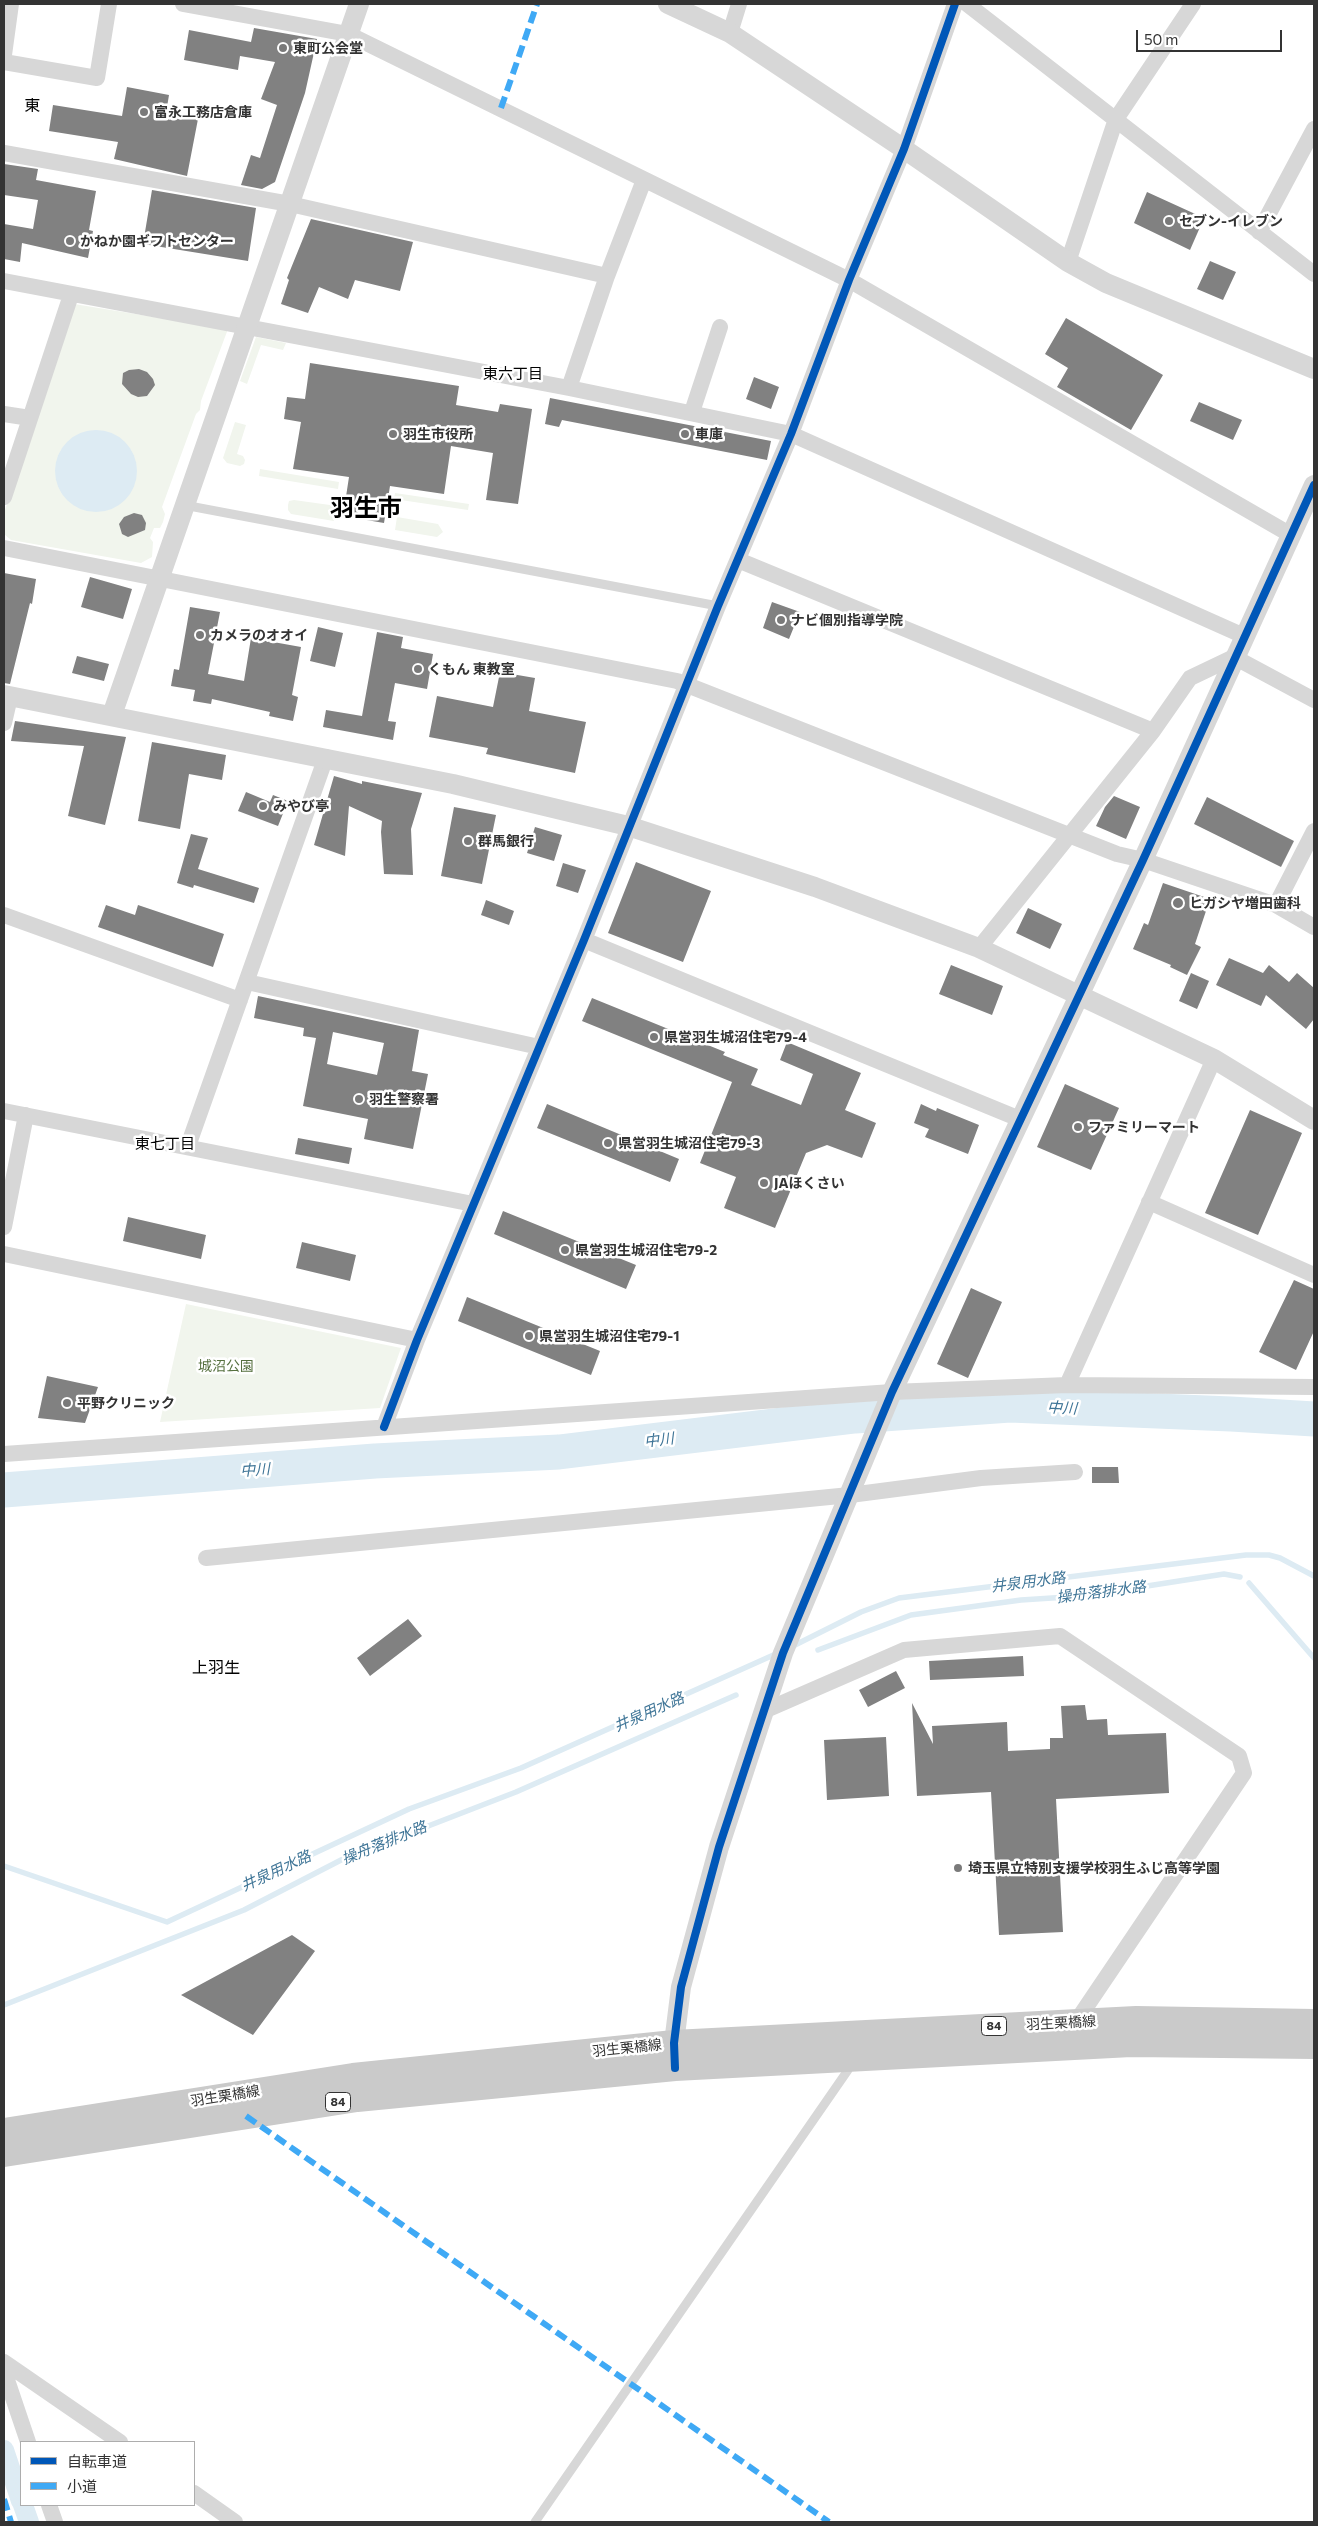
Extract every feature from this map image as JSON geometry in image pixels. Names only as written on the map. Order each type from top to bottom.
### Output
[{"type":"main road","name":"羽生栗橋線","points":[[4,2131],[353,2076],[675,2055],[1076,2022],[1136,2019],[1314,2022]]},
{"type":"main road","name":"羽生栗橋線","points":[[4,2154],[358,2099],[675,2055],[1131,2044],[1314,2046]]},
{"type":"street","points":[[4,55],[11,4]]},
{"type":"street","points":[[4,62],[97,78],[109,4]]},
{"type":"street","points":[[183,4],[348,34],[849,280],[1291,535]]},
{"type":"street","points":[[112,715],[359,4]]},
{"type":"street","points":[[668,4],[730,33],[904,149],[1068,262],[1106,283],[1314,369]]},
{"type":"street","points":[[730,33],[739,4]]},
{"type":"street","points":[[384,1427],[417,1340],[540,1047],[718,606],[791,434],[849,280],[904,149],[956,4]]},
{"type":"street","points":[[967,4],[1314,274]]},
{"type":"street","points":[[1068,262],[1116,119],[1193,4]]},
{"type":"street","points":[[1259,232],[1314,129]]},
{"type":"street","points":[[4,153],[290,204],[607,276]]},
{"type":"street","points":[[569,388],[607,276],[644,180]]},
{"type":"street","points":[[4,281],[569,388],[791,434],[1244,636]]},
{"type":"street","points":[[4,496],[71,295]]},
{"type":"street","points":[[692,412],[720,327]]},
{"type":"street","points":[[4,414],[30,418]]},
{"type":"street","points":[[675,2055],[683,1978],[719,1847],[783,1653],[872,1444],[892,1392],[1022,1120],[1143,860],[1314,485]]},
{"type":"street","points":[[4,548],[686,685],[1117,854],[1143,860],[1276,905],[1314,927]]},
{"type":"street","points":[[738,560],[1153,731]]},
{"type":"street","points":[[979,948],[1153,731],[1190,678],[1234,657]]},
{"type":"street","points":[[1234,657],[1314,700]]},
{"type":"street","points":[[4,723],[7,696],[326,757],[463,786],[628,826],[815,887],[979,948],[1080,994],[1214,1059],[1314,1120]]},
{"type":"street","points":[[188,1146],[326,757]]},
{"type":"street","points":[[1276,905],[1314,831]]},
{"type":"street","points":[[4,915],[240,1000]]},
{"type":"street","points":[[584,940],[1022,1120]]},
{"type":"street","points":[[247,982],[540,1047]]},
{"type":"street","points":[[1067,1384],[1214,1059]]},
{"type":"street","points":[[4,1111],[473,1204]]},
{"type":"street","points":[[4,1227],[26,1115]]},
{"type":"street","points":[[1150,1202],[1314,1275]]},
{"type":"street","points":[[4,1254],[417,1340]]},
{"type":"street","points":[[4,1454],[892,1392],[1067,1384],[1314,1387]]},
{"type":"street","points":[[206,1558],[850,1495],[982,1478],[1076,1472]]},
{"type":"street","points":[[764,1712],[904,1650],[1060,1636],[1239,1756],[1244,1773],[1076,2022]]},
{"type":"street","points":[[4,2362],[119,2441]]},
{"type":"street","points":[[4,2371],[28,2441]]},
{"type":"street","points":[[195,2494],[236,2522]]},
{"type":"street","points":[[49,2506],[55,2522]]},
{"type":"lane","points":[[184,505],[718,606]]},
{"type":"lane","points":[[535,2522],[848,2070]]},
{"type":"green space","points":[[74,304],[228,329],[201,401],[200,410],[196,414],[162,507],[165,514],[163,522],[160,528],[154,528],[150,538],[153,542],[152,557],[141,563],[11,540],[4,534],[4,513]]},
{"type":"green space","points":[[256,337],[286,343],[283,350],[261,345],[247,384],[240,381]]},
{"type":"green space","points":[[235,422],[246,425],[237,454],[243,456],[245,460],[244,464],[240,466],[227,463],[223,458]]},
{"type":"green space","points":[[260,469],[339,482],[338,489],[259,476]]},
{"type":"green space","points":[[395,493],[469,504],[468,510],[394,499]]},
{"type":"green space","points":[[294,500],[337,506],[334,521],[291,514],[288,510],[288,505],[289,501]]},
{"type":"green space","points":[[397,517],[438,524],[443,532],[437,537],[395,530]]},
{"type":"green space","name":"城沼公園","points":[[186,1304],[401,1348],[380,1408],[160,1422]]},
{"type":"shaded area","points":[[96,430],[112,433],[125,442],[134,455],[137,471],[134,487],[125,500],[112,509],[96,512],[80,509],[67,500],[58,487],[55,471],[58,455],[67,442],[80,433]]},
{"type":"building","points":[[254,28],[317,39],[305,93],[275,182],[262,189],[241,185],[251,155],[260,158],[277,105],[261,99],[275,62],[240,56],[238,70],[184,60],[189,30],[251,42]]},
{"type":"building","points":[[127,87],[169,95],[166,113],[198,119],[187,176],[114,159],[118,142],[49,131],[53,105],[122,116]]},
{"type":"building","points":[[4,164],[38,169],[36,180],[96,191],[89,230],[93,231],[88,258],[22,243],[20,262],[4,259],[4,224],[33,229],[38,200],[4,195]]},
{"type":"building","points":[[152,190],[256,208],[248,261],[143,244]]},
{"type":"building","name":"セブン-イレブン","points":[[1147,192],[1204,218],[1190,250],[1134,223]]},
{"type":"building","points":[[311,219],[413,242],[400,291],[355,280],[348,299],[319,287],[308,313],[281,304],[289,280],[287,278]]},
{"type":"building","points":[[1210,261],[1236,272],[1223,300],[1197,289]]},
{"type":"building","points":[[1066,318],[1163,375],[1131,430],[1057,387],[1068,368],[1045,354]]},
{"type":"building","name":"羽生市役所","points":[[310,363],[459,386],[456,405],[498,412],[500,404],[532,409],[518,504],[486,500],[493,453],[451,446],[444,494],[390,486],[384,523],[343,516],[349,477],[293,469],[301,422],[284,419],[287,397],[305,399]]},
{"type":"building","points":[[139,369],[147,372],[155,385],[147,396],[138,397],[131,394],[122,384],[123,373]]},
{"type":"building","points":[[754,377],[779,387],[771,409],[746,399]]},
{"type":"building","name":"車庫","points":[[550,398],[771,441],[767,460],[562,420],[559,427],[545,424]]},
{"type":"building","points":[[1199,402],[1242,420],[1233,440],[1190,421]]},
{"type":"building","points":[[134,513],[142,515],[146,523],[145,530],[128,537],[122,534],[119,524],[124,517]]},
{"type":"building","points":[[4,573],[36,579],[32,604],[30,603],[10,684],[4,683]]},
{"type":"building","points":[[90,577],[132,589],[123,619],[81,607]]},
{"type":"building","name":"ナビ個別指導学院","points":[[772,602],[800,612],[789,639],[763,628]]},
{"type":"building","points":[[190,607],[220,612],[208,674],[244,681],[251,638],[301,647],[292,695],[298,697],[293,721],[269,716],[270,712],[212,699],[211,704],[193,701],[195,690],[171,686],[174,669],[179,670]]},
{"type":"building","points":[[318,627],[343,633],[335,667],[310,661]]},
{"type":"building","points":[[377,632],[403,637],[401,648],[433,654],[427,689],[395,683],[388,721],[396,722],[393,740],[323,727],[326,710],[362,716]]},
{"type":"building","points":[[77,656],[109,664],[104,681],[72,673]]},
{"type":"building","points":[[500,672],[535,678],[529,711],[586,722],[575,773],[486,754],[488,748],[429,737],[437,696],[493,707]]},
{"type":"building","points":[[15,721],[126,737],[105,825],[68,816],[84,746],[11,741]]},
{"type":"building","points":[[152,742],[226,755],[222,780],[189,774],[180,829],[138,821]]},
{"type":"building","points":[[334,776],[362,784],[362,781],[422,793],[411,829],[413,875],[384,874],[382,821],[349,806],[345,856],[314,845]]},
{"type":"building","name":"みやび亭","points":[[246,792],[270,802],[273,795],[288,801],[278,826],[238,811]]},
{"type":"building","points":[[1114,796],[1140,807],[1126,839],[1096,826],[1105,807]]},
{"type":"building","points":[[1207,797],[1294,841],[1281,867],[1194,824]]},
{"type":"building","points":[[454,807],[496,815],[482,884],[441,876]]},
{"type":"building","points":[[535,827],[562,835],[554,861],[527,853]]},
{"type":"building","points":[[191,834],[208,838],[198,869],[259,888],[254,903],[194,885],[193,888],[177,883]]},
{"type":"building","points":[[636,862],[711,891],[683,962],[608,933]]},
{"type":"building","points":[[563,863],[586,870],[578,893],[556,886]]},
{"type":"building","points":[[1163,883],[1210,899],[1195,944],[1201,947],[1187,975],[1170,967],[1171,965],[1133,949],[1144,923],[1148,925]]},
{"type":"building","points":[[486,900],[514,911],[509,925],[481,915]]},
{"type":"building","points":[[106,905],[135,915],[138,905],[224,934],[213,967],[98,927]]},
{"type":"building","points":[[1028,908],[1062,924],[1050,949],[1016,933]]},
{"type":"building","points":[[1229,958],[1263,973],[1269,965],[1289,982],[1297,973],[1314,988],[1314,1019],[1306,1029],[1266,995],[1261,1006],[1216,985]]},
{"type":"building","points":[[951,965],[1003,986],[992,1015],[939,994]]},
{"type":"building","points":[[1191,973],[1209,981],[1197,1009],[1179,1001]]},
{"type":"building","points":[[258,996],[419,1030],[412,1071],[428,1074],[413,1149],[364,1139],[368,1119],[303,1106],[316,1038],[303,1036],[304,1028],[254,1018]],"holes":[[[333,1032],[384,1043],[377,1075],[327,1064]]]},
{"type":"building","points":[[592,998],[725,1052],[723,1055],[758,1069],[751,1085],[801,1105],[813,1074],[780,1060],[787,1042],[861,1073],[845,1110],[876,1123],[862,1158],[827,1145],[806,1153],[775,1228],[724,1208],[736,1177],[700,1163],[732,1082],[582,1021]]},
{"type":"building","name":"ファミリーマート","points":[[1065,1084],[1119,1108],[1091,1170],[1037,1147]]},
{"type":"building","name":"県営羽生城沼住宅79-3","points":[[547,1104],[679,1159],[670,1182],[537,1128]]},
{"type":"building","points":[[921,1104],[936,1111],[937,1108],[979,1125],[968,1154],[925,1137],[929,1129],[914,1123]]},
{"type":"building","points":[[1250,1110],[1302,1133],[1258,1235],[1205,1213]]},
{"type":"building","points":[[298,1138],[352,1148],[349,1164],[295,1154]]},
{"type":"building","name":"県営羽生城沼住宅79-2","points":[[503,1211],[636,1265],[626,1289],[494,1234]]},
{"type":"building","points":[[128,1217],[206,1235],[201,1259],[123,1241]]},
{"type":"building","points":[[302,1242],[356,1255],[350,1281],[296,1268]]},
{"type":"building","points":[[1294,1280],[1314,1289],[1314,1331],[1296,1370],[1259,1352]]},
{"type":"building","points":[[971,1288],[1002,1302],[968,1378],[937,1364]]},
{"type":"building","name":"県営羽生城沼住宅79-1","points":[[467,1297],[600,1351],[591,1375],[458,1321]]},
{"type":"building","name":"平野クリニック","points":[[47,1376],[98,1387],[85,1423],[38,1418]]},
{"type":"building","points":[[1092,1467],[1118,1467],[1119,1483],[1092,1483]]},
{"type":"building","points":[[408,1619],[422,1636],[370,1676],[357,1658]]},
{"type":"building","points":[[1023,1656],[1024,1676],[930,1680],[929,1661]]},
{"type":"building","points":[[896,1671],[905,1688],[868,1707],[859,1690]]},
{"type":"building","points":[[912,1703],[933,1744],[932,1726],[1007,1722],[1008,1751],[1050,1749],[1050,1738],[1063,1738],[1061,1706],[1085,1705],[1087,1720],[1107,1719],[1108,1735],[1166,1733],[1169,1793],[1056,1799],[1063,1932],[999,1935],[991,1792],[917,1796]]},
{"type":"building","points":[[886,1737],[889,1796],[827,1800],[824,1740]]},
{"type":"building","points":[[292,1935],[315,1951],[253,2035],[181,1995]]},
{"type":"waterway","name":"中川","points":[[4,1490],[375,1461],[559,1452],[855,1416],[1010,1405],[1314,1419]]},
{"type":"waterway","name":"井泉用水路","points":[[791,1647],[861,1612],[899,1598],[1246,1555],[1269,1555],[1280,1558],[1314,1576]]},
{"type":"waterway","name":"操舟落排水路","points":[[818,1650],[911,1615],[1021,1600],[1083,1596],[1224,1574],[1240,1577]]},
{"type":"waterway","name":"操舟落排水路","points":[[1249,1583],[1314,1658]]},
{"type":"waterway","name":"井泉用水路","points":[[4,1866],[167,1922],[409,1809],[521,1768],[778,1653]]},
{"type":"waterway","name":"操舟落排水路","points":[[4,2005],[244,1910],[343,1859],[516,1792],[736,1695]]},
{"type":"waterway","points":[[4,2450],[20,2498]]},
{"type":"waterway","points":[[23,2506],[29,2522]]},
{"type":"marked path","points":[[501,108],[537,4]]},
{"type":"marked path","points":[[246,2116],[829,2522]]},
{"type":"marked path","points":[[4,2499],[11,2522]]},
{"type":"cycle path","points":[[384,1427],[417,1340],[584,940],[718,606],[791,434],[849,280],[904,149],[955,4]]},
{"type":"cycle path","points":[[675,2068],[674,2043],[681,1987],[719,1847],[783,1653],[892,1392],[1143,860],[1314,485]]},
{"type":"place","name":"東町公会堂","points":[[283,48]]},
{"type":"place","name":"富永工務店倉庫","points":[[144,112]]},
{"type":"place","name":"セブン-イレブン","points":[[1169,221]]},
{"type":"place","name":"かねか園ギフトセンター","points":[[70,241]]},
{"type":"place","name":"羽生市役所","points":[[393,434]]},
{"type":"place","name":"車庫","points":[[685,434]]},
{"type":"place","name":"ナビ個別指導学院","points":[[781,620]]},
{"type":"place","name":"カメラのオオイ","points":[[200,635]]},
{"type":"place","name":"くもん 東教室","points":[[418,669]]},
{"type":"place","name":"みやび亭","points":[[263,806]]},
{"type":"place","name":"群馬銀行","points":[[468,841]]},
{"type":"place","name":"ヒガシヤ増田歯科","points":[[1178,903]]},
{"type":"place","name":"県営羽生城沼住宅79-4","points":[[654,1037]]},
{"type":"place","name":"羽生警察署","points":[[359,1099]]},
{"type":"place","name":"ファミリーマート","points":[[1078,1127]]},
{"type":"place","name":"県営羽生城沼住宅79-3","points":[[608,1143]]},
{"type":"place","name":"JAほくさい","points":[[764,1183]]},
{"type":"place","name":"県営羽生城沼住宅79-2","points":[[565,1250]]},
{"type":"place","name":"県営羽生城沼住宅79-1","points":[[529,1336]]},
{"type":"place","name":"平野クリニック","points":[[67,1403]]},
{"type":"place","name":"埼玉県立特別支援学校羽生ふじ高等学園","points":[[958,1868]]},
{"type":"district","name":"東","points":[[32,106]]},
{"type":"district","name":"東六丁目","points":[[513,374]]},
{"type":"district","name":"羽生市","points":[[366,508]]},
{"type":"district","name":"東七丁目","points":[[165,1144]]},
{"type":"district","name":"上羽生","points":[[216,1668]]}]
